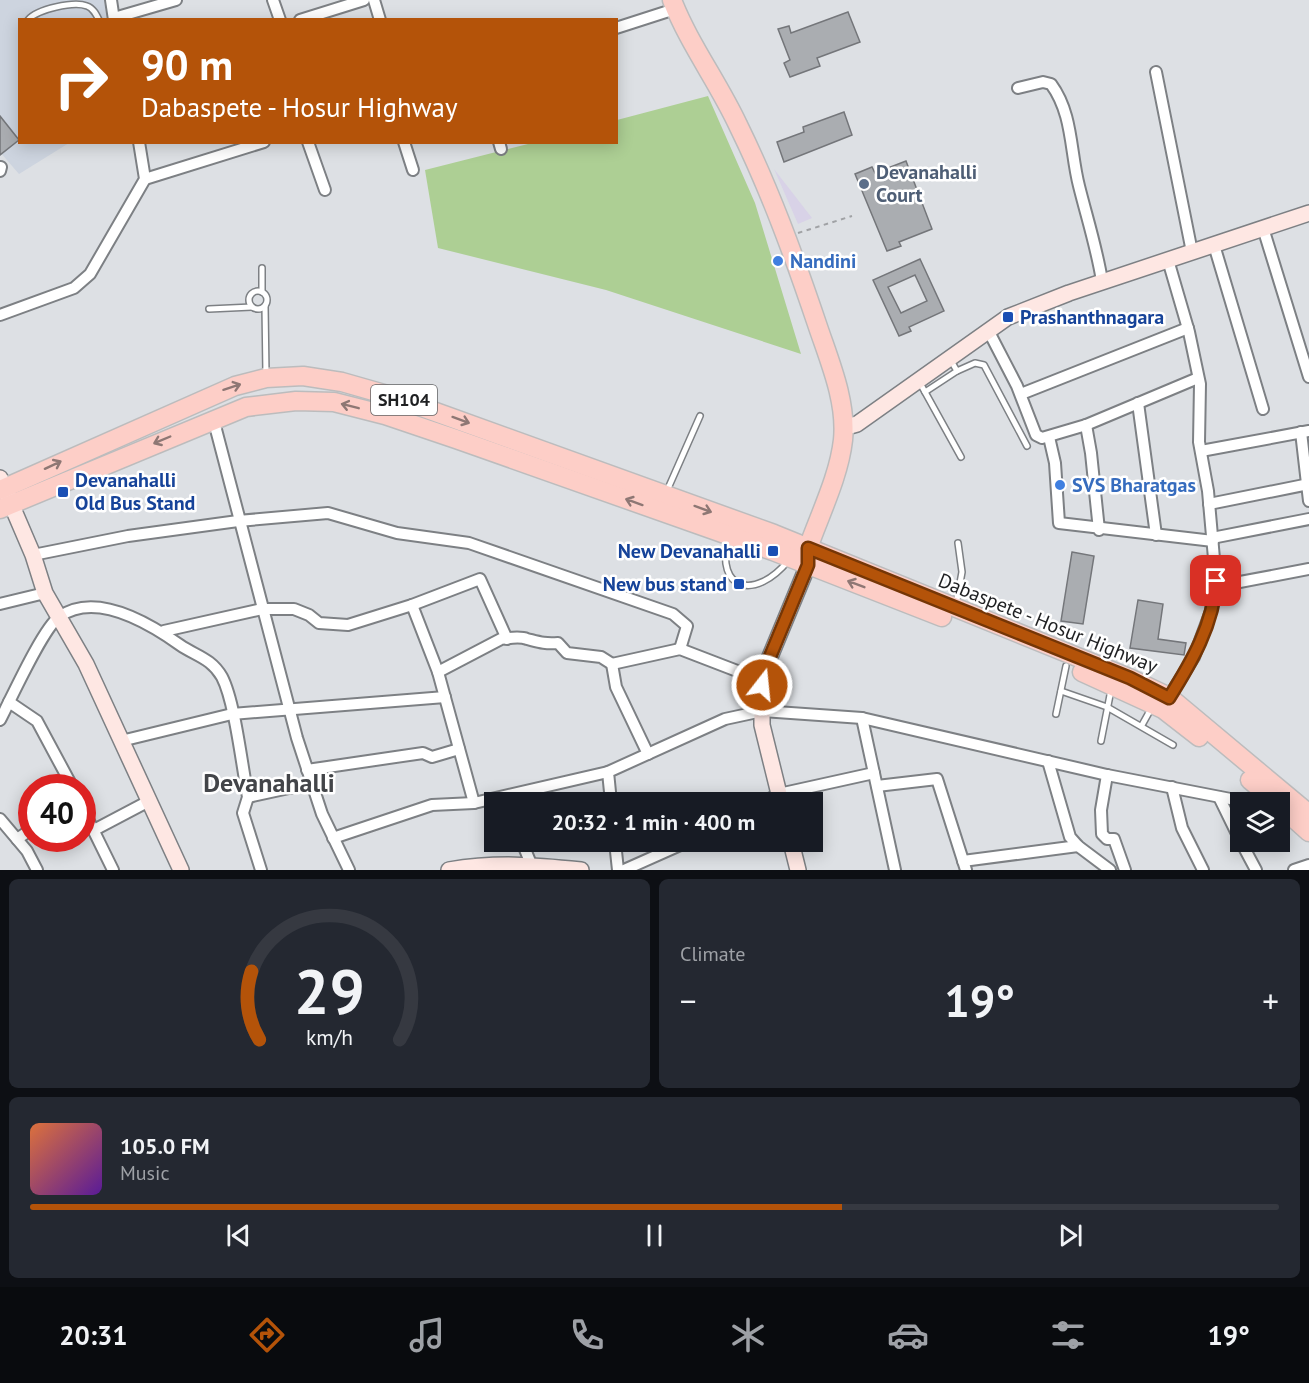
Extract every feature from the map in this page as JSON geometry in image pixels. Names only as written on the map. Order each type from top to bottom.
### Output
[{"type":"main road","points":[[673,4],[737,122],[787,237],[838,392],[843,428],[839,459],[799,553]]},
{"type":"main road","name":"SH104","points":[[3,494],[206,396],[266,378],[303,376],[342,382],[381,393],[665,495],[799,553]]},
{"type":"main road","name":"SH104","points":[[3,494],[246,407],[271,402],[334,402],[385,415],[456,439],[728,536],[799,553]]},
{"type":"main road","name":"Dabaspete - Hosur Highway","points":[[799,553],[1130,678],[1264,792]]},
{"type":"main road","name":"Dabaspete - Hosur Highway","points":[[799,553],[1113,686],[1162,704],[1309,814]]},
{"type":"main road","points":[[1290,815],[1309,832]]},
{"type":"street","points":[[111,0],[114,18]]},
{"type":"street","points":[[117,18],[176,0]]},
{"type":"street","points":[[273,0],[279,18]]},
{"type":"street","points":[[306,18],[364,0]]},
{"type":"street","points":[[374,0],[379,18]]},
{"type":"street","points":[[618,27],[673,4]]},
{"type":"street","points":[[1156,72],[1192,252]]},
{"type":"street","points":[[1018,88],[1043,82],[1051,84],[1064,108],[1079,186],[1095,242],[1102,281]]},
{"type":"street","points":[[0,315],[74,288],[90,274],[145,179],[139,144]]},
{"type":"street","points":[[145,179],[258,144]]},
{"type":"street","points":[[309,144],[325,190]]},
{"type":"street","points":[[405,144],[413,170]]},
{"type":"street","points":[[843,428],[857,424],[921,385],[949,357],[1008,317],[1102,281],[1309,213]]},
{"type":"street","points":[[1263,228],[1309,377]]},
{"type":"street","points":[[1214,245],[1263,409]]},
{"type":"street","points":[[1162,704],[1194,657],[1215,589],[1209,504],[1201,452],[1198,378],[1188,328],[1168,260]]},
{"type":"street","points":[[1021,394],[1188,328]]},
{"type":"street","points":[[988,330],[1021,394],[1036,435],[1042,438],[1086,425],[1198,378]]},
{"type":"street","points":[[1138,403],[1156,535]]},
{"type":"street","points":[[213,418],[238,521],[307,770],[333,838],[349,870]]},
{"type":"street","points":[[1086,425],[1099,530]]},
{"type":"street","points":[[1201,452],[1305,432],[1309,501]]},
{"type":"street","points":[[1049,437],[1055,463],[1059,523],[1099,530],[1212,540],[1309,519]]},
{"type":"street","points":[[1209,504],[1308,484]]},
{"type":"street","points":[[3,494],[33,555],[45,593],[86,664],[181,870]]},
{"type":"street","points":[[33,555],[128,536],[238,521],[328,513],[397,533],[469,543],[673,614],[687,626],[680,649]]},
{"type":"street","points":[[779,792],[762,725],[762,676],[799,553]]},
{"type":"street","points":[[1215,589],[1224,585],[1309,569]]},
{"type":"street","points":[[164,631],[262,609],[294,609],[309,615],[320,623],[348,625],[412,605],[480,579],[507,639]]},
{"type":"street","points":[[0,604],[45,593]]},
{"type":"street","points":[[0,720],[40,643],[58,617],[86,605],[122,613],[164,631],[181,646],[211,660],[223,679],[248,797],[243,813],[261,870]]},
{"type":"street","points":[[412,605],[438,672],[474,803]]},
{"type":"street","points":[[438,672],[501,639],[526,638],[539,645],[558,643],[567,653],[601,657],[612,664],[680,649],[745,674],[762,685]]},
{"type":"street","points":[[612,664],[616,687],[648,754]]},
{"type":"street","points":[[121,741],[232,714],[445,698]]},
{"type":"street","points":[[9,702],[37,720],[66,774]]},
{"type":"street","points":[[531,792],[608,772],[724,719],[762,711],[862,718],[1107,775],[1230,799]]},
{"type":"street","points":[[862,718],[895,870]]},
{"type":"street","points":[[307,770],[423,753],[432,757],[459,748]]},
{"type":"street","points":[[1048,761],[1070,837],[1078,846],[1110,870]]},
{"type":"street","points":[[608,772],[610,792]]},
{"type":"street","points":[[803,792],[874,773]]},
{"type":"street","points":[[1107,775],[1101,810],[1102,834],[1107,839],[1114,839],[1125,870]]},
{"type":"street","points":[[877,786],[937,779],[965,866],[1078,846]]},
{"type":"street","points":[[248,797],[312,783]]},
{"type":"street","points":[[1172,787],[1182,828],[1203,870]]},
{"type":"street","points":[[1220,797],[1230,818]]},
{"type":"street","points":[[96,829],[149,801]]},
{"type":"street","points":[[333,838],[432,805],[484,802]]},
{"type":"street","points":[[0,819],[17,839],[37,870]]},
{"type":"street","points":[[96,834],[113,870]]},
{"type":"street","points":[[526,852],[531,864]]},
{"type":"street","points":[[616,852],[618,870]]},
{"type":"street","points":[[624,870],[664,852]]},
{"type":"street","points":[[794,852],[798,870]]},
{"type":"street","points":[[1247,852],[1256,870]]},
{"type":"street","points":[[449,870],[531,864],[581,870]]},
{"type":"street","points":[[1294,870],[1309,865]]},
{"type":"lane","points":[[31,18],[42,9],[67,3],[85,5],[93,9],[98,18]]},
{"type":"lane","points":[[262,268],[262,291],[267,298],[265,306],[266,378]]},
{"type":"lane","points":[[252,307],[249,296],[256,291],[262,291]]},
{"type":"lane","points":[[208,309],[252,307],[260,309],[265,306]]},
{"type":"lane","points":[[949,357],[957,371]]},
{"type":"lane","points":[[961,458],[921,385],[975,363],[984,365],[1027,446]]},
{"type":"lane","points":[[665,495],[700,416]]},
{"type":"lane","points":[[728,536],[723,556],[729,574],[739,584],[754,586],[775,576],[799,553]]},
{"type":"lane","points":[[955,610],[962,572],[958,543]]},
{"type":"lane","points":[[1056,714],[1066,666]]},
{"type":"lane","points":[[1101,741],[1113,686]]},
{"type":"lane","points":[[1061,691],[1107,707],[1142,725],[1173,745]]},
{"type":"lane","points":[[1142,725],[1162,704]]},
{"type":"path","points":[[787,237],[852,216]]},
{"type":"shaded area","points":[[0,0],[104,0],[107,18],[18,18],[18,144],[67,144],[19,174],[0,152]]},
{"type":"shaded area","points":[[774,169],[812,218],[798,224]]},
{"type":"green space","points":[[708,96],[755,203],[801,354],[606,290],[438,248],[425,170],[528,144],[618,144],[618,120]]},
{"type":"building","points":[[848,12],[860,42],[817,58],[820,66],[790,77],[784,63],[790,60],[778,29],[789,26],[791,33]]},
{"type":"building","points":[[844,112],[852,135],[784,162],[777,142],[804,132],[803,127]]},
{"type":"building","points":[[0,116],[18,141],[0,155]]},
{"type":"building","points":[[906,161],[932,229],[899,242],[901,246],[887,251],[855,174],[872,167],[875,173]]},
{"type":"building","points":[[920,259],[944,311],[909,327],[911,331],[899,336],[873,280]],"holes":[[[915,275],[927,301],[901,313],[888,287]]]},
{"type":"building","points":[[1072,552],[1094,556],[1083,624],[1061,621]]},
{"type":"building","points":[[1138,600],[1163,604],[1158,639],[1186,643],[1184,655],[1130,648]]},
{"type":"place","name":"Devanahalli Court","points":[[864,184]]},
{"type":"place","name":"Nandini","points":[[778,261]]},
{"type":"place","name":"Prashanthnagara","points":[[1008,317]]},
{"type":"place","name":"SVS Bharatgas","points":[[1060,485]]},
{"type":"place","name":"Devanahalli Old Bus Stand","points":[[63,492]]},
{"type":"place","name":"New Devanahalli","points":[[773,551]]},
{"type":"place","name":"New bus stand","points":[[739,584]]},
{"type":"district","name":"Devanahalli","points":[[269,783]]},
{"type":"route","points":[[762,685],[762,676],[808,565],[808,548],[955,610],[1130,678],[1169,698],[1194,657],[1211,611],[1216,581]]}]
